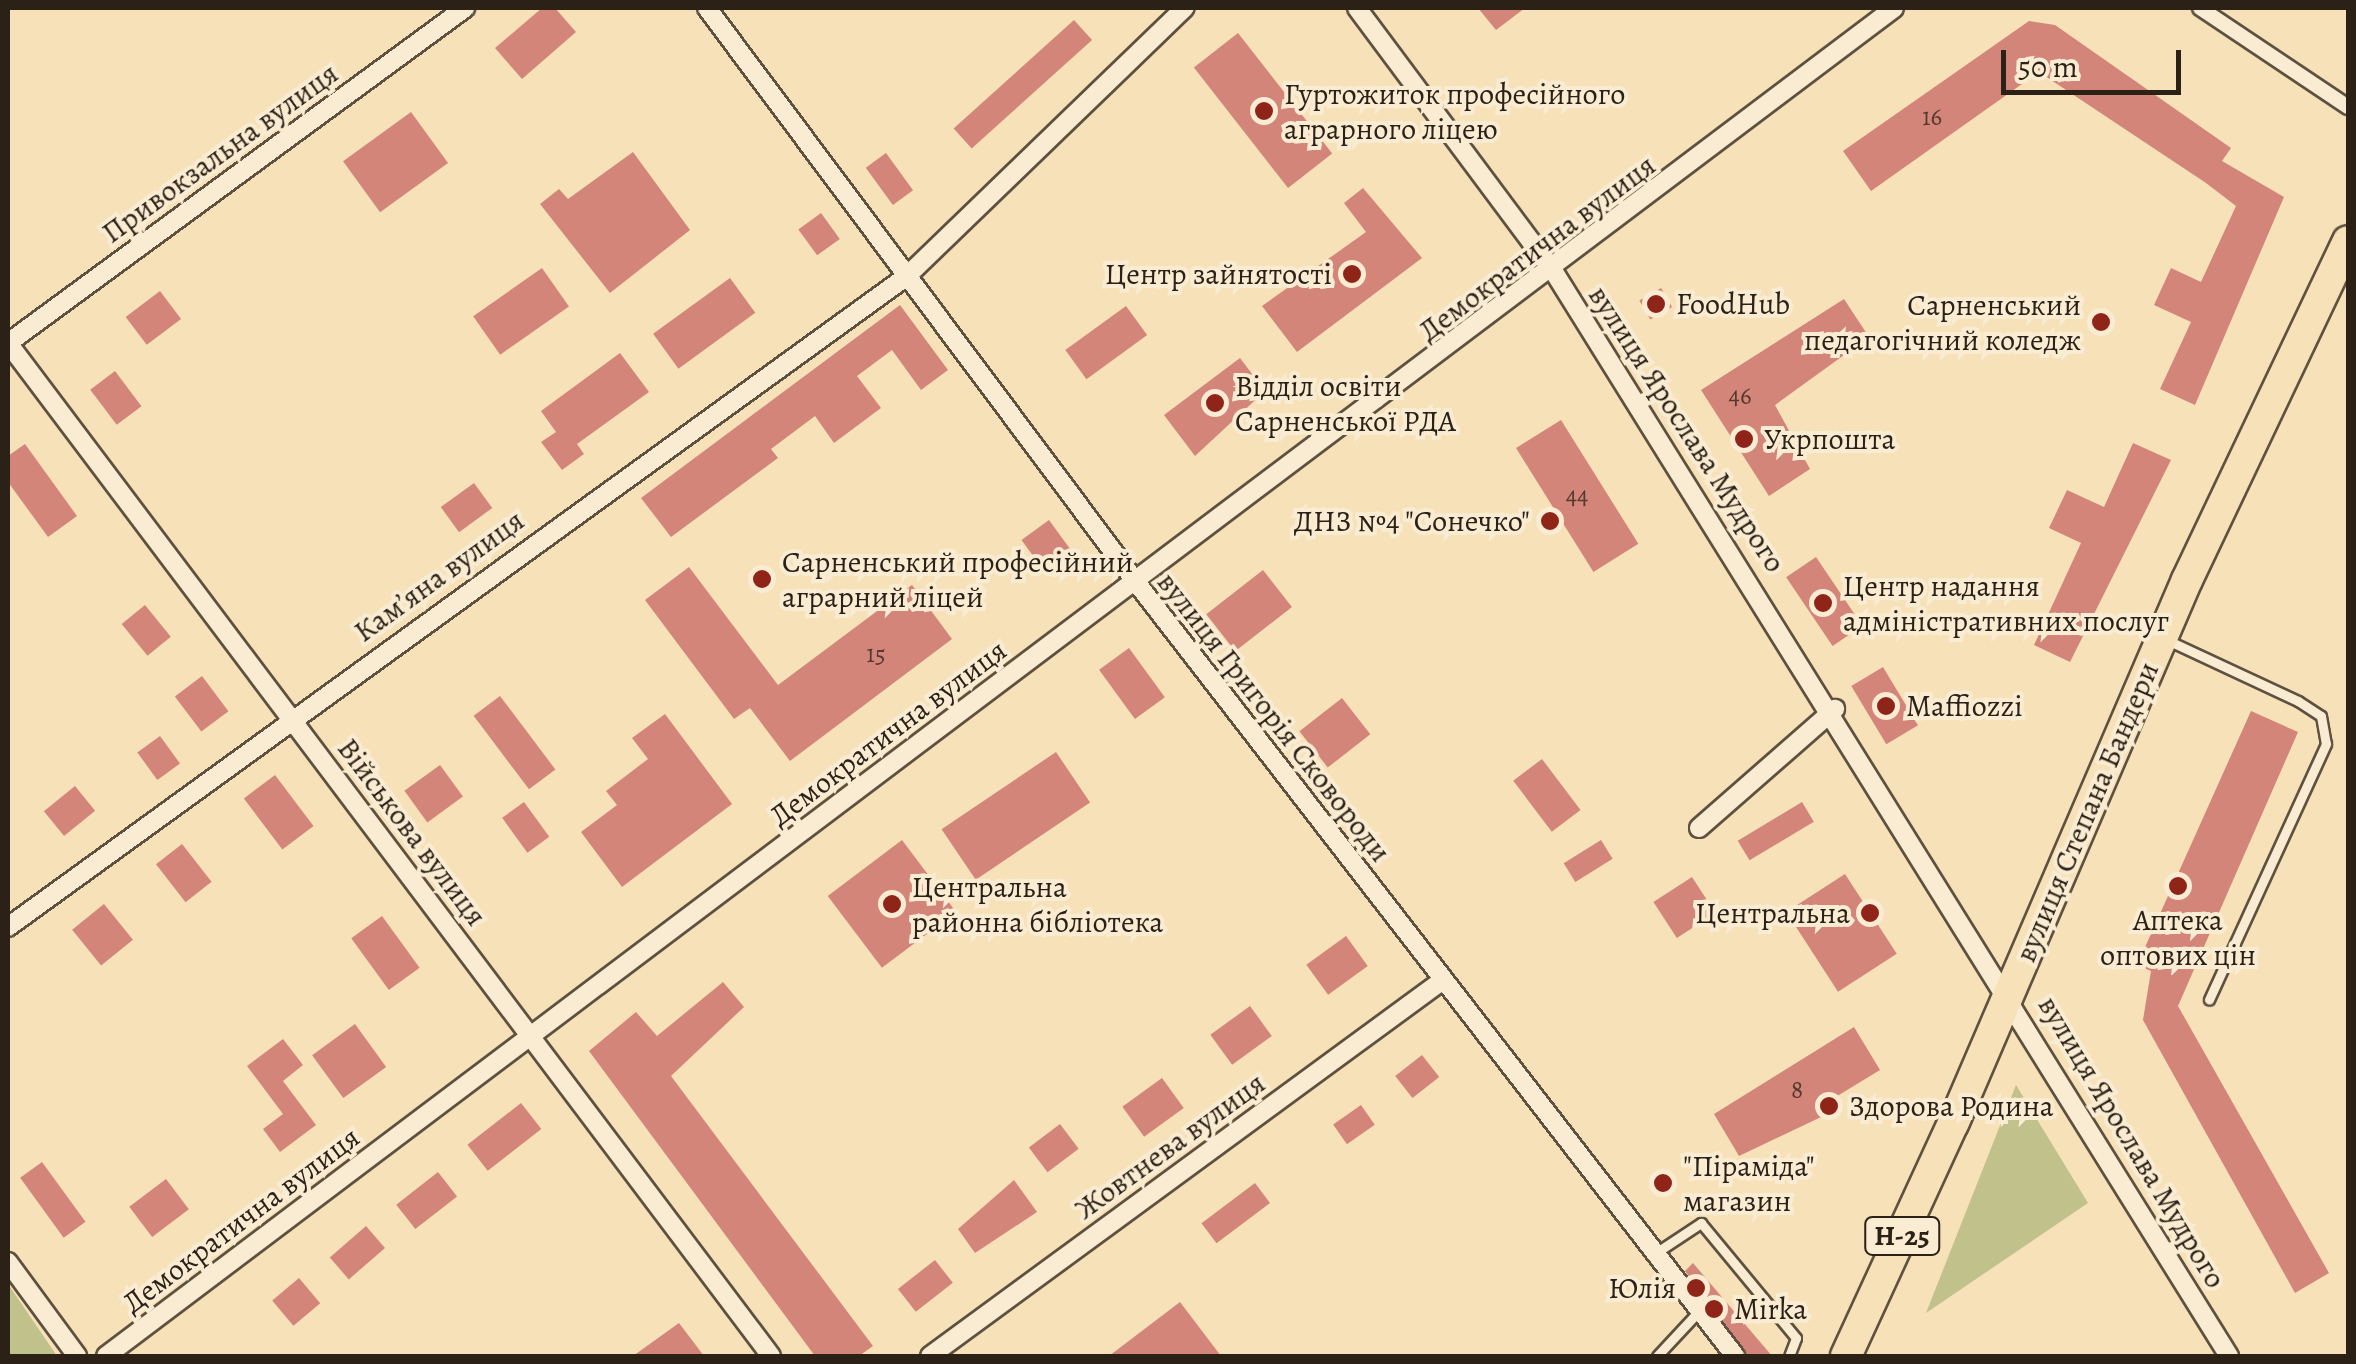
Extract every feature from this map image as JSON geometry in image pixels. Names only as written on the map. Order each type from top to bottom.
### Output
[{"type":"main road","name":"вулиця Степана Бандери","points":[[1846,1356],[1956,1120],[2162,637],[2348,241]]},
{"type":"street","name":"Привокзальна вулиця","points":[[8,343],[465,8]]},
{"type":"street","name":"вулиця Григорія Сковороди","points":[[708,8],[1136,582],[1651,1256],[1735,1356]]},
{"type":"street","name":"Камʼяна вулиця","points":[[8,928],[290,717],[907,276],[1185,8]]},
{"type":"street","name":"вулиця Ярослава Мудрого","points":[[1357,8],[1554,272],[1834,709],[2229,1356]]},
{"type":"street","name":"Демократична вулиця","points":[[106,1356],[1554,272],[1894,8]]},
{"type":"street","points":[[2200,8],[2348,108]]},
{"type":"street","name":"Військова вулиця","points":[[8,343],[771,1356]]},
{"type":"street","points":[[1699,828],[1834,709]]},
{"type":"street","name":"Жовтнева вулиця","points":[[930,1356],[1442,980]]},
{"type":"street","points":[[8,1262],[77,1356]]},
{"type":"lane","points":[[2162,637],[2298,701],[2321,716],[2326,744],[2209,1000]]},
{"type":"lane","points":[[1651,1256],[1702,1224],[1796,1338],[1788,1356]]},
{"type":"lane","points":[[1657,1356],[1698,1312]]},
{"type":"green space","points":[[2016,1085],[2088,1203],[1926,1313]]},
{"type":"green space","points":[[8,1284],[57,1356],[8,1356]]},
{"type":"building","points":[[542,8],[555,8],[576,32],[522,79],[495,48]]},
{"type":"building","points":[[1478,8],[1525,8],[1496,30]]},
{"type":"building","points":[[1074,20],[1092,40],[972,148],[954,128]]},
{"type":"building","points":[[2029,21],[2055,25],[2231,148],[2222,161],[2284,197],[2195,405],[2160,389],[2191,322],[2154,305],[2171,268],[2201,282],[2236,206],[2206,183],[2039,72],[1871,191],[1843,151]]},
{"type":"building","name":"Гуртожиток професійного аграрного ліцею","points":[[1238,33],[1332,154],[1288,188],[1194,67]]},
{"type":"building","points":[[411,112],[448,163],[380,212],[343,161]]},
{"type":"building","points":[[633,152],[690,230],[610,293],[540,204],[559,189],[568,199]]},
{"type":"building","points":[[886,153],[913,190],[893,205],[866,168]]},
{"type":"building","name":"Центр зайнятості","points":[[1363,188],[1422,258],[1297,352],[1262,306],[1366,232],[1344,203]]},
{"type":"building","points":[[821,213],[840,239],[817,255],[798,229]]},
{"type":"building","points":[[542,268],[569,307],[500,355],[473,316]]},
{"type":"building","points":[[730,278],[755,313],[678,369],[653,334]]},
{"type":"building","name":"FoodHub","points":[[1661,288],[1672,307],[1650,320],[1639,300]]},
{"type":"building","points":[[160,291],[181,319],[147,345],[126,317]]},
{"type":"building","points":[[1844,299],[1869,337],[1775,405],[1810,469],[1769,496],[1701,390]]},
{"type":"building","points":[[900,305],[948,370],[921,390],[892,350],[857,376],[881,408],[834,443],[815,416],[771,449],[778,458],[671,537],[641,498]]},
{"type":"building","points":[[1126,306],[1147,335],[1086,379],[1065,350]]},
{"type":"building","points":[[620,353],[649,392],[577,444],[584,454],[562,470],[541,442],[556,432],[541,411]]},
{"type":"building","name":"Відділ освіти Сарненської РДА","points":[[1240,358],[1265,391],[1195,456],[1164,415]]},
{"type":"building","points":[[115,371],[141,406],[117,425],[90,390]]},
{"type":"building","points":[[1561,420],[1638,544],[1593,572],[1516,448]]},
{"type":"building","points":[[2133,443],[2171,460],[2070,662],[2034,645],[2081,543],[2049,528],[2067,490],[2104,507]]},
{"type":"building","points":[[25,444],[77,516],[48,537],[8,482],[8,456]]},
{"type":"building","points":[[474,483],[492,508],[459,532],[441,507]]},
{"type":"building","points":[[1049,520],[1070,549],[1043,569],[1021,540]]},
{"type":"building","name":"Центр надання адміністративних послуг","points":[[1816,557],[1862,626],[1833,646],[1786,577]]},
{"type":"building","points":[[689,567],[778,685],[912,585],[952,639],[790,761],[750,708],[734,719],[645,600]]},
{"type":"building","points":[[1263,570],[1292,607],[1235,651],[1206,614]]},
{"type":"building","points":[[145,605],[171,637],[147,656],[122,624]]},
{"type":"building","points":[[1129,648],[1165,697],[1135,719],[1099,670]]},
{"type":"building","name":"Maffiozzi","points":[[1883,667],[1918,725],[1886,744],[1851,686]]},
{"type":"building","points":[[202,676],[228,711],[201,732],[175,696]]},
{"type":"building","points":[[500,696],[555,769],[529,789],[474,716]]},
{"type":"building","points":[[1342,698],[1370,734],[1328,767],[1299,731]]},
{"type":"building","points":[[2251,711],[2298,732],[2178,1006],[2329,1273],[2295,1293],[2143,1020],[2151,971],[2137,965]]},
{"type":"building","points":[[665,714],[732,804],[622,887],[581,832],[617,805],[606,791],[648,759],[632,738]]},
{"type":"building","points":[[160,736],[180,764],[157,780],[137,752]]},
{"type":"building","points":[[1056,752],[1090,803],[976,880],[942,829]]},
{"type":"building","points":[[1542,759],[1581,810],[1552,832],[1513,781]]},
{"type":"building","points":[[440,765],[463,797],[427,822],[404,791]]},
{"type":"building","points":[[275,775],[314,826],[282,850],[244,798]]},
{"type":"building","points":[[75,786],[95,811],[64,836],[44,811]]},
{"type":"building","points":[[524,802],[549,837],[527,853],[502,818]]},
{"type":"building","points":[[1802,802],[1814,822],[1750,860],[1738,841]]},
{"type":"building","name":"Центральна районна бібліотека","points":[[902,840],[956,912],[882,968],[828,896]]},
{"type":"building","points":[[1601,840],[1613,859],[1575,882],[1564,863]]},
{"type":"building","points":[[182,844],[212,882],[186,902],[156,864]]},
{"type":"building","points":[[1845,874],[1897,954],[1838,992],[1786,912]]},
{"type":"building","points":[[1692,877],[1715,913],[1677,938],[1653,902]]},
{"type":"building","points":[[104,904],[133,940],[101,966],[72,930]]},
{"type":"building","points":[[382,916],[420,968],[389,990],[351,938]]},
{"type":"building","points":[[1346,936],[1368,966],[1328,995],[1306,965]]},
{"type":"building","points":[[723,982],[744,1007],[671,1076],[873,1346],[859,1356],[815,1356],[589,1051],[636,1012],[657,1036]]},
{"type":"building","points":[[1250,1006],[1272,1036],[1232,1065],[1210,1035]]},
{"type":"building","points":[[355,1024],[386,1067],[343,1098],[312,1055]]},
{"type":"building","points":[[1854,1027],[1880,1070],[1834,1098],[1840,1108],[1739,1156],[1714,1114]]},
{"type":"building","points":[[283,1039],[303,1065],[283,1081],[316,1125],[280,1152],[263,1129],[283,1114],[247,1066]]},
{"type":"building","points":[[1422,1055],[1439,1077],[1412,1098],[1395,1076]]},
{"type":"building","points":[[1162,1078],[1184,1108],[1144,1137],[1122,1107]]},
{"type":"building","points":[[521,1103],[541,1129],[488,1171],[467,1145]]},
{"type":"building","points":[[1361,1105],[1375,1125],[1347,1144],[1333,1125]]},
{"type":"building","points":[[1060,1124],[1079,1149],[1048,1172],[1029,1147]]},
{"type":"building","points":[[42,1162],[85,1222],[64,1238],[20,1178]]},
{"type":"building","points":[[438,1172],[457,1196],[415,1229],[396,1205]]},
{"type":"building","points":[[166,1179],[189,1209],[152,1237],[129,1207]]},
{"type":"building","points":[[1014,1180],[1037,1212],[975,1253],[958,1229]]},
{"type":"building","points":[[1255,1183],[1270,1203],[1217,1243],[1201,1223]]},
{"type":"building","points":[[366,1226],[385,1248],[349,1279],[330,1257]]},
{"type":"building","points":[[935,1260],[953,1283],[916,1312],[898,1289]]},
{"type":"building","points":[[1693,1263],[1772,1356],[1747,1356],[1685,1271]]},
{"type":"building","points":[[299,1278],[320,1303],[293,1326],[272,1300]]},
{"type":"building","points":[[1180,1302],[1221,1356],[1109,1356]]},
{"type":"building","points":[[679,1323],[704,1356],[633,1356]]},
{"type":"place","name":"Гуртожиток професійного аграрного ліцею","points":[[1264,111]]},
{"type":"place","name":"Центр зайнятості","points":[[1352,274]]},
{"type":"place","name":"FoodHub","points":[[1656,304]]},
{"type":"place","name":"Сарненський педагогічний коледж","points":[[2101,322]]},
{"type":"place","name":"Відділ освіти Сарненської РДА","points":[[1215,403]]},
{"type":"place","name":"Укрпошта","points":[[1744,439]]},
{"type":"place","name":"ДНЗ №4 \"Сонечко\"","points":[[1550,521]]},
{"type":"place","name":"Сарненський професійний аграрний ліцей","points":[[762,579]]},
{"type":"place","name":"Центр надання адміністративних послуг","points":[[1823,603]]},
{"type":"place","name":"Maffiozzi","points":[[1886,706]]},
{"type":"place","name":"Аптека оптових цін","points":[[2178,886]]},
{"type":"place","name":"Центральна районна бібліотека","points":[[892,904]]},
{"type":"place","name":"Центральна","points":[[1870,913]]},
{"type":"place","name":"Здорова Родина","points":[[1829,1106]]},
{"type":"place","name":"\"Піраміда\" магазин","points":[[1663,1183]]},
{"type":"place","name":"Юлія","points":[[1696,1288]]},
{"type":"place","name":"Mirka","points":[[1714,1309]]}]
